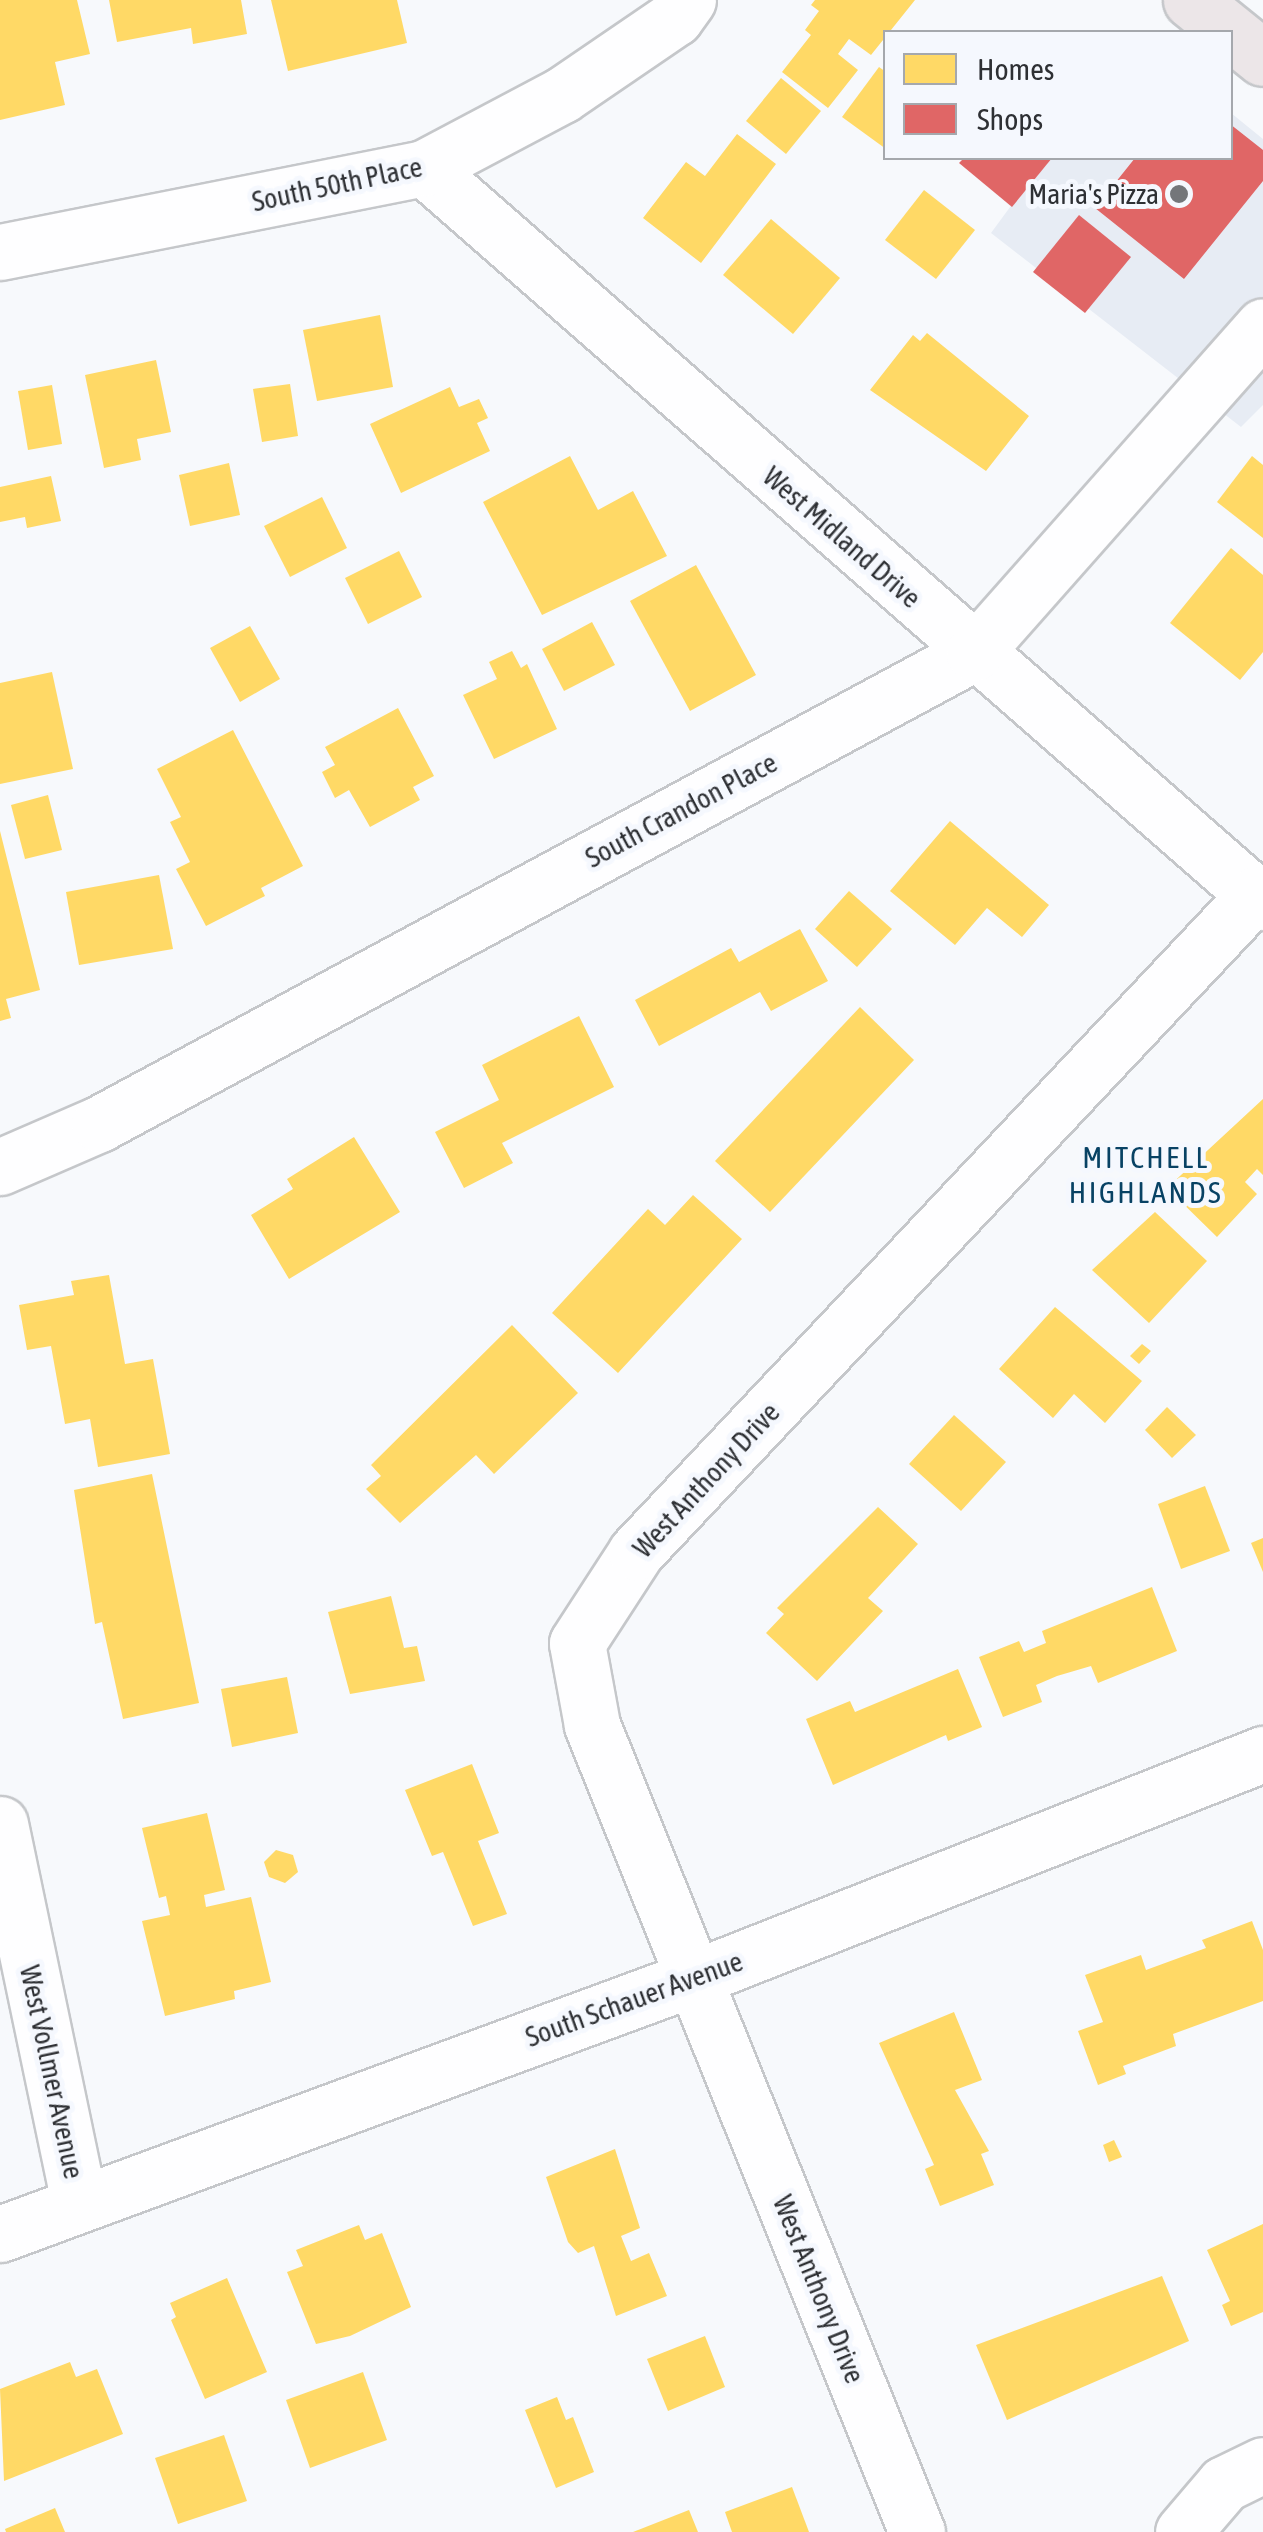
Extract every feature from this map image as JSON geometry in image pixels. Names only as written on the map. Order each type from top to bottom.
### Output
[{"type":"main road","points":[[1191,0],[1228,30]]},
{"type":"main road","points":[[1233,34],[1263,58]]},
{"type":"street","name":"South 50th Place","points":[[0,252],[424,168],[562,95],[676,18],[688,0]]},
{"type":"street","name":"West Midland Drive","points":[[424,168],[1259,899]]},
{"type":"street","name":"South Crandon Place","points":[[0,1167],[99,1124],[974,652],[1263,326]]},
{"type":"street","name":"West Anthony Drive","points":[[917,2532],[592,1726],[577,1643],[636,1552],[1259,899]]},
{"type":"street","name":"South Schauer Avenue","points":[[0,2234],[694,1978],[1263,1754]]},
{"type":"street","name":"West Vollmer Avenue","points":[[0,1824],[80,2203]]},
{"type":"street","points":[[1183,2532],[1224,2484],[1263,2464]]},
{"type":"shaded area","points":[[1233,115],[1263,139],[1263,405],[1241,427],[991,233],[1045,160],[1233,160]]},
{"type":"building: Homes","points":[[0,0],[77,0],[90,54],[55,62],[65,105],[0,120]]},
{"type":"building: Homes","points":[[109,0],[241,0],[247,34],[193,44],[191,28],[117,42]]},
{"type":"building: Homes","points":[[271,0],[397,0],[407,43],[288,71]]},
{"type":"building: Homes","points":[[815,0],[915,0],[891,30],[883,30],[883,40],[871,55],[849,39],[838,54],[858,70],[828,108],[782,72],[811,35],[805,30],[819,11],[811,5]]},
{"type":"building: Homes","points":[[879,67],[883,70],[883,147],[842,117]]},
{"type":"building: Homes","points":[[781,78],[821,111],[786,154],[746,121]]},
{"type":"building: Homes","points":[[737,134],[776,164],[701,263],[643,218],[686,162],[705,176]]},
{"type":"building: Homes","points":[[924,190],[975,230],[936,279],[885,240]]},
{"type":"building: Homes","points":[[771,219],[840,278],[793,334],[723,275]]},
{"type":"building: Homes","points":[[380,315],[393,387],[317,401],[303,330]]},
{"type":"building: Homes","points":[[927,333],[1029,416],[986,471],[870,390],[913,335],[920,341]]},
{"type":"building: Homes","points":[[156,360],[171,432],[137,439],[141,460],[104,468],[85,375]]},
{"type":"building: Homes","points":[[290,384],[298,436],[262,442],[253,389]]},
{"type":"building: Homes","points":[[52,385],[62,444],[28,450],[18,391]]},
{"type":"building: Homes","points":[[450,387],[459,407],[479,399],[488,418],[477,423],[490,451],[401,493],[370,424]]},
{"type":"building: Homes","points":[[570,456],[598,510],[633,491],[667,556],[542,615],[483,502]]},
{"type":"building: Homes","points":[[1252,456],[1263,465],[1263,538],[1217,502]]},
{"type":"building: Homes","points":[[229,463],[240,515],[190,526],[179,475]]},
{"type":"building: Homes","points":[[51,476],[61,521],[27,528],[25,517],[0,522],[0,487]]},
{"type":"building: Homes","points":[[322,497],[347,548],[290,577],[264,526]]},
{"type":"building: Homes","points":[[1231,548],[1263,575],[1263,652],[1240,680],[1170,623]]},
{"type":"building: Homes","points":[[399,551],[422,597],[368,624],[345,578]]},
{"type":"building: Homes","points":[[696,565],[756,675],[690,711],[630,601]]},
{"type":"building: Homes","points":[[592,622],[615,665],[564,691],[542,649]]},
{"type":"building: Homes","points":[[250,626],[280,679],[240,702],[210,648]]},
{"type":"building: Homes","points":[[512,651],[521,668],[527,664],[557,729],[494,759],[463,695],[497,679],[489,662]]},
{"type":"building: Homes","points":[[52,672],[73,769],[0,784],[0,683]]},
{"type":"building: Homes","points":[[398,708],[434,776],[413,787],[420,800],[370,827],[349,790],[335,798],[322,772],[335,765],[325,747]]},
{"type":"building: Homes","points":[[233,730],[303,866],[261,888],[265,896],[206,926],[176,869],[190,862],[170,822],[181,817],[157,769]]},
{"type":"building: Homes","points":[[48,795],[62,850],[25,859],[11,805]]},
{"type":"building: Homes","points":[[950,821],[1049,905],[1022,937],[987,908],[955,945],[890,891]]},
{"type":"building: Homes","points":[[0,831],[40,990],[6,999],[11,1018],[0,1021]]},
{"type":"building: Homes","points":[[159,875],[173,949],[79,965],[66,892]]},
{"type":"building: Homes","points":[[849,891],[892,929],[857,967],[815,929]]},
{"type":"building: Homes","points":[[800,929],[828,981],[771,1011],[760,992],[659,1046],[635,1000],[731,948],[739,962]]},
{"type":"building: Homes","points":[[860,1007],[914,1060],[770,1212],[715,1161]]},
{"type":"building: Homes","points":[[579,1016],[614,1087],[502,1143],[513,1163],[464,1188],[435,1132],[499,1100],[482,1065]]},
{"type":"building: Homes","points":[[1263,1099],[1263,1175],[1257,1169],[1245,1182],[1257,1194],[1217,1237],[1167,1188]]},
{"type":"building: Homes","points":[[354,1137],[400,1212],[289,1279],[251,1215],[293,1189],[287,1179]]},
{"type":"building: Homes","points":[[693,1195],[742,1239],[618,1373],[552,1313],[648,1209],[665,1225]]},
{"type":"building: Homes","points":[[1155,1212],[1207,1261],[1149,1323],[1092,1270]]},
{"type":"building: Homes","points":[[109,1275],[125,1364],[153,1359],[170,1454],[98,1467],[90,1419],[65,1424],[51,1346],[27,1350],[19,1305],[74,1295],[71,1281]]},
{"type":"building: Homes","points":[[1055,1307],[1142,1381],[1105,1423],[1074,1394],[1053,1418],[999,1369]]},
{"type":"building: Homes","points":[[512,1325],[578,1393],[494,1474],[476,1455],[400,1523],[366,1489],[381,1476],[371,1465]]},
{"type":"building: Homes","points":[[1142,1344],[1151,1351],[1139,1364],[1130,1356]]},
{"type":"building: Homes","points":[[1167,1407],[1196,1435],[1172,1458],[1145,1430]]},
{"type":"building: Homes","points":[[954,1415],[1006,1462],[961,1511],[909,1464]]},
{"type":"building: Homes","points":[[152,1474],[199,1703],[123,1719],[102,1622],[95,1624],[74,1490]]},
{"type":"building: Homes","points":[[1205,1486],[1230,1551],[1181,1569],[1158,1504]]},
{"type":"building: Homes","points":[[878,1507],[918,1544],[868,1598],[883,1611],[817,1681],[766,1633],[784,1614],[777,1608]]},
{"type":"building: Homes","points":[[1263,1538],[1263,1572],[1251,1543]]},
{"type":"building: Homes","points":[[1152,1587],[1177,1651],[1098,1683],[1091,1666],[1057,1676],[1036,1685],[1042,1702],[1003,1717],[979,1657],[1019,1641],[1024,1652],[1046,1643],[1042,1631]]},
{"type":"building: Homes","points":[[391,1596],[404,1648],[417,1646],[425,1681],[350,1694],[328,1612]]},
{"type":"building: Homes","points":[[958,1669],[982,1727],[948,1741],[946,1735],[833,1785],[806,1719],[850,1701],[855,1712]]},
{"type":"building: Homes","points":[[287,1677],[298,1733],[232,1747],[221,1689]]},
{"type":"building: Homes","points":[[472,1764],[499,1833],[478,1841],[507,1914],[473,1926],[443,1852],[432,1856],[405,1790]]},
{"type":"building: Homes","points":[[207,1813],[225,1890],[204,1895],[206,1907],[251,1897],[271,1982],[234,1991],[235,1999],[165,2016],[142,1921],[170,1915],[166,1896],[159,1898],[142,1828]]},
{"type":"building: Homes","points":[[276,1850],[293,1855],[298,1872],[285,1883],[269,1877],[264,1862]]},
{"type":"building: Homes","points":[[1252,1921],[1263,1950],[1263,2001],[1173,2034],[1176,2046],[1123,2066],[1126,2074],[1098,2085],[1078,2031],[1103,2022],[1085,1975],[1141,1955],[1146,1970],[1206,1948],[1202,1940]]},
{"type":"building: Homes","points":[[954,2012],[982,2080],[955,2090],[989,2151],[981,2154],[994,2185],[940,2206],[925,2169],[934,2165],[879,2043]]},
{"type":"building: Homes","points":[[1114,2140],[1122,2157],[1109,2162],[1103,2145]]},
{"type":"building: Homes","points":[[615,2149],[640,2228],[621,2236],[631,2261],[649,2253],[667,2296],[616,2316],[594,2246],[578,2253],[568,2242],[546,2177]]},
{"type":"building: Homes","points":[[1263,2224],[1263,2312],[1231,2326],[1222,2305],[1230,2301],[1207,2250]]},
{"type":"building: Homes","points":[[359,2225],[365,2240],[382,2233],[411,2307],[350,2336],[316,2344],[287,2272],[303,2266],[296,2250]]},
{"type":"building: Homes","points":[[1162,2276],[1189,2341],[1007,2420],[976,2345]]},
{"type":"building: Homes","points":[[227,2278],[267,2372],[205,2399],[171,2320],[176,2317],[170,2303]]},
{"type":"building: Homes","points":[[705,2336],[725,2387],[668,2411],[647,2359]]},
{"type":"building: Homes","points":[[70,2362],[76,2377],[97,2369],[123,2434],[4,2481],[0,2389]]},
{"type":"building: Homes","points":[[363,2372],[387,2440],[310,2468],[286,2400]]},
{"type":"building: Homes","points":[[557,2397],[566,2420],[573,2417],[594,2472],[556,2488],[525,2410]]},
{"type":"building: Homes","points":[[224,2435],[247,2501],[178,2524],[155,2458]]},
{"type":"building: Homes","points":[[792,2487],[809,2532],[732,2532],[725,2512]]},
{"type":"building: Homes","points":[[55,2508],[65,2532],[6,2532],[5,2529]]},
{"type":"building: Homes","points":[[689,2510],[698,2532],[633,2532]]},
{"type":"building: Shops","name":"Maria's Pizza","points":[[1233,126],[1263,150],[1263,181],[1184,279],[1095,208],[1133,160],[1233,160]]},
{"type":"building: Shops","points":[[962,160],[1050,160],[1012,207],[959,163]]},
{"type":"building: Shops","points":[[1079,215],[1131,257],[1085,313],[1033,272]]},
{"type":"place","name":"Maria's Pizza","points":[[1179,194]]},
{"type":"district","name":"MITCHELL HIGHLANDS","points":[[1146,1174]]}]
